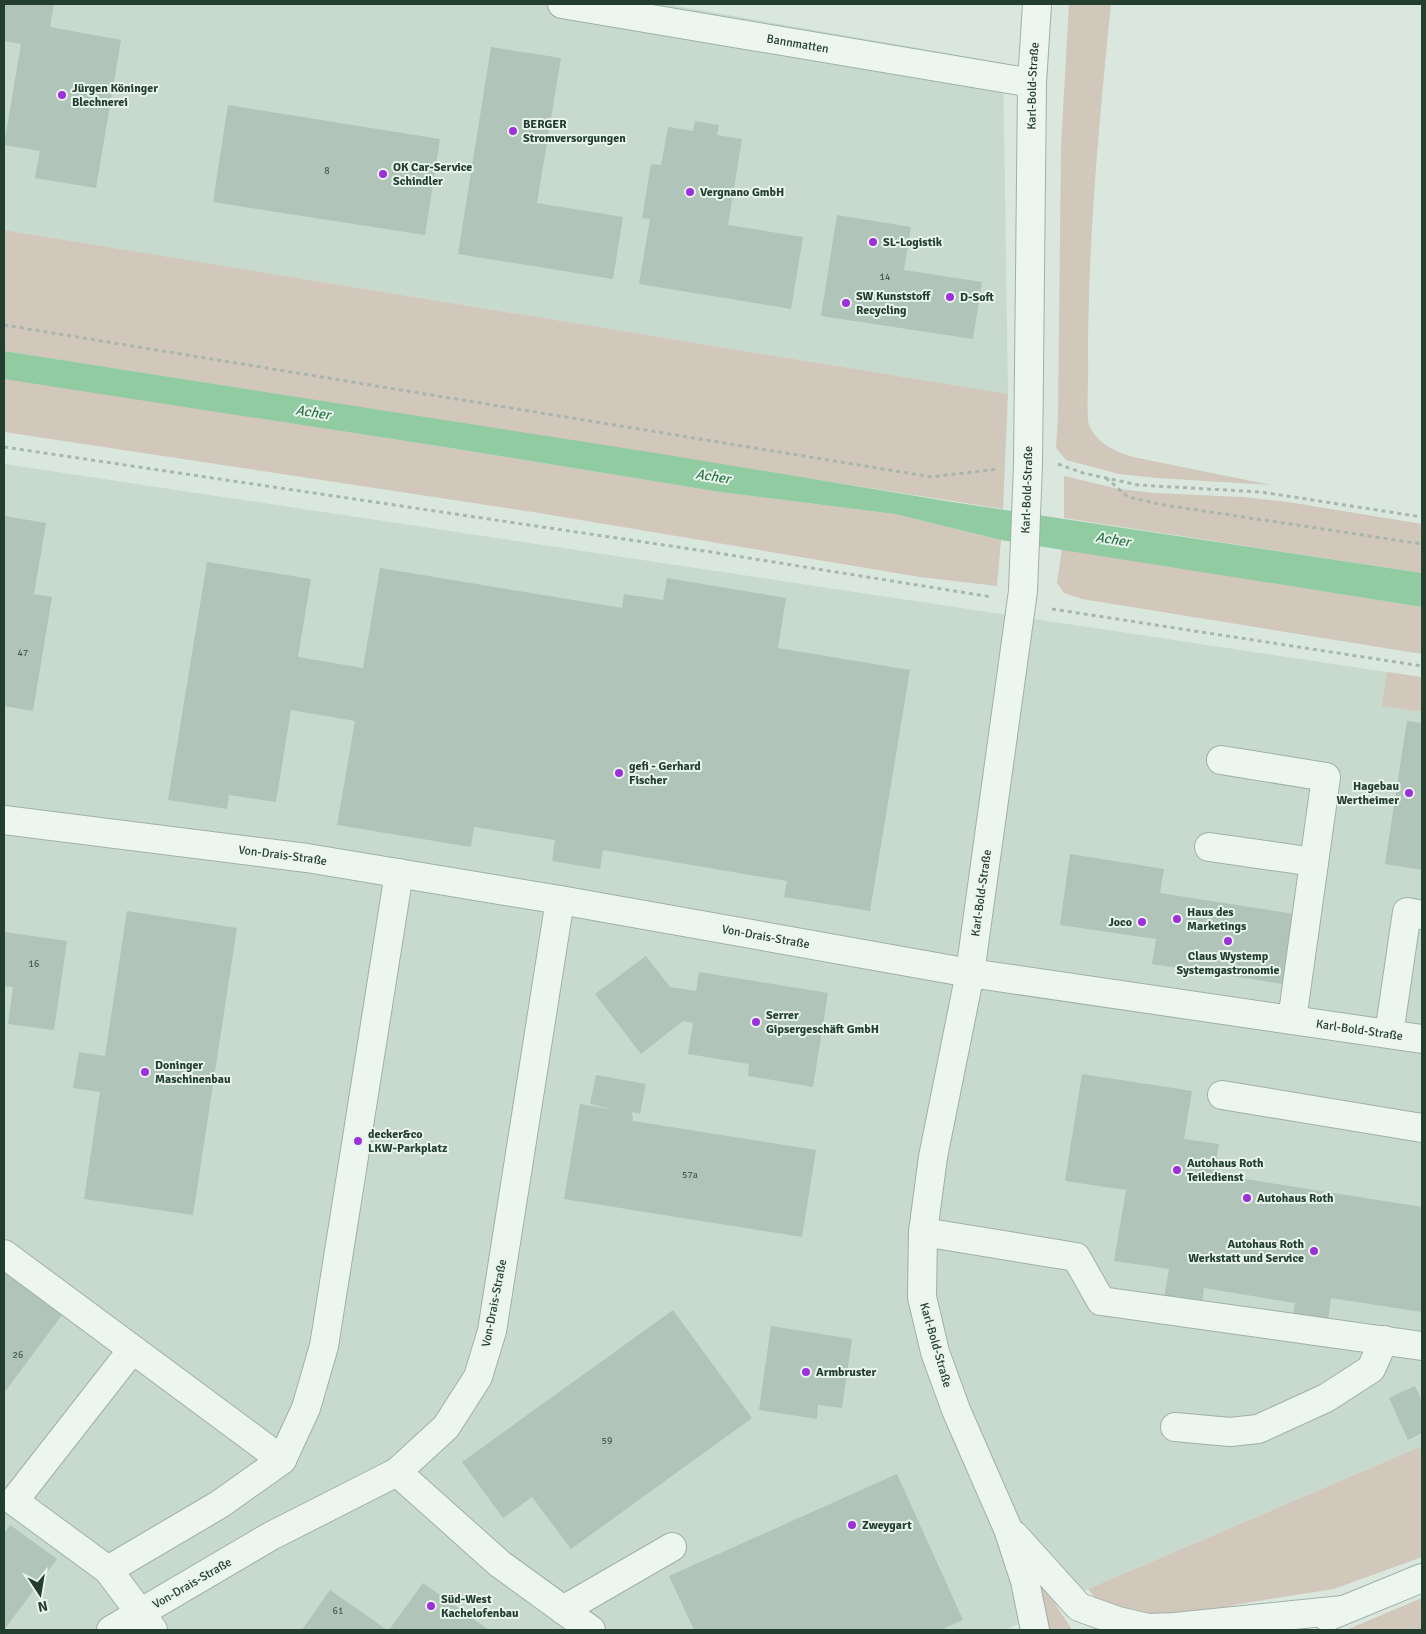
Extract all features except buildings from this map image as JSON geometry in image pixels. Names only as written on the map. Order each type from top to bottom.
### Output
[{"type":"street","name":"Bannmatten","points":[[562,4],[1032,83]]},
{"type":"street","name":"Karl-Bold-Straße","points":[[1008,1529],[956,1410],[936,1352],[922,1297],[923,1232],[933,1156],[970,973],[1022,598],[1028,465],[1032,83],[1037,4]]},
{"type":"street","points":[[1221,760],[1326,776],[1292,1020]]},
{"type":"street","name":"Von-Drais-Straße","points":[[4,820],[307,858],[560,900],[970,973]]},
{"type":"street","points":[[1209,848],[1314,862]]},
{"type":"street","points":[[108,1570],[220,1504],[282,1460],[306,1408],[324,1346],[399,874]]},
{"type":"street","name":"Von-Drais-Straße","points":[[111,1630],[147,1621],[270,1536],[397,1472],[446,1427],[478,1377],[492,1331],[560,900]]},
{"type":"street","points":[[1389,1034],[1407,912],[1422,915]]},
{"type":"street","name":"Karl-Bold-Straße","points":[[970,973],[1422,1039]]},
{"type":"street","points":[[1222,1094],[1422,1128]]},
{"type":"street","points":[[923,1232],[1076,1257],[1101,1301],[1422,1346]]},
{"type":"street","points":[[4,1254],[282,1460]]},
{"type":"street","points":[[1175,1427],[1230,1432],[1258,1429],[1326,1398],[1371,1369],[1384,1340]]},
{"type":"street","points":[[132,1350],[14,1501],[108,1570],[147,1621]]},
{"type":"street","points":[[397,1472],[500,1564],[591,1630]]},
{"type":"street","points":[[1008,1529],[1082,1619],[1118,1621],[1148,1628],[1175,1628],[1343,1610]]},
{"type":"street","points":[[1008,1529],[1025,1581],[1035,1630]]},
{"type":"street","points":[[563,1610],[672,1547]]},
{"type":"street","points":[[1293,1630],[1422,1578]]},
{"type":"path","points":[[4,325],[932,477],[1050,462],[1083,473],[1138,485],[1262,492],[1422,517]]},
{"type":"path","points":[[4,447],[711,552],[996,598],[1022,598],[1422,666]]},
{"type":"path","points":[[1105,478],[1128,497],[1164,506],[1422,544]]},
{"type":"shaded area","points":[[4,4],[665,4],[1003,63],[1008,394],[4,230]]},
{"type":"shaded area","points":[[1069,4],[1111,4],[1098,137],[1092,226],[1088,315],[1089,425],[1092,432],[1107,446],[1133,457],[1271,485],[1119,474],[1066,460],[1056,448],[1061,146]]},
{"type":"shaded area","points":[[4,230],[1008,394],[1003,509],[4,351]]},
{"type":"shaded area","points":[[4,378],[720,492],[895,514],[1001,540],[997,586],[920,577],[533,512],[4,432]]},
{"type":"shaded area","points":[[4,464],[1387,672],[1383,706],[1422,712],[1422,1446],[1088,1589],[1006,1630],[4,1630]]},
{"type":"shaded area","points":[[1064,476],[1119,489],[1288,502],[1422,524],[1422,573],[1064,518]]},
{"type":"shaded area","points":[[1062,549],[1422,607],[1422,654],[1082,599],[1064,593],[1057,583]]},
{"type":"shaded area","points":[[1387,672],[1422,677],[1422,712],[1382,706]]},
{"type":"shaded area","points":[[1422,1446],[1422,1557],[1334,1589],[1177,1616],[1140,1615],[1100,1604],[1088,1589]]},
{"type":"shaded area","points":[[1039,1580],[1071,1628],[1072,1630],[1046,1630]]},
{"type":"shaded area","points":[[1422,1598],[1422,1630],[1346,1630]]},
{"type":"water","name":"Acher","points":[[4,351],[662,454],[952,502],[1422,573],[1422,607],[1001,540],[895,514],[720,492],[451,448],[4,379]]},
{"type":"place","name":"Jürgen Köninger Blechnerei","points":[[62,95]]},
{"type":"place","name":"BERGER Stromversorgungen","points":[[513,131]]},
{"type":"place","name":"OK Car-Service Schindler","points":[[383,174]]},
{"type":"place","name":"Vergnano GmbH","points":[[690,192]]},
{"type":"place","name":"SL-Logistik","points":[[873,242]]},
{"type":"place","name":"D-Soft","points":[[950,297]]},
{"type":"place","name":"SW Kunststoff Recycling","points":[[846,303]]},
{"type":"place","name":"gefi - Gerhard Fischer","points":[[619,773]]},
{"type":"place","name":"Hagebau Wertheimer","points":[[1409,793]]},
{"type":"place","name":"Haus des Marketings","points":[[1177,919]]},
{"type":"place","name":"Joco","points":[[1142,922]]},
{"type":"place","name":"Claus Wystemp Systemgastronomie","points":[[1228,941]]},
{"type":"place","name":"Serrer Gipsergeschäft GmbH","points":[[756,1022]]},
{"type":"place","name":"Doninger Maschinenbau","points":[[145,1072]]},
{"type":"place","name":"decker&co LKW-Parkplatz","points":[[358,1141]]},
{"type":"place","name":"Autohaus Roth Teiledienst","points":[[1177,1170]]},
{"type":"place","name":"Autohaus Roth","points":[[1247,1198]]},
{"type":"place","name":"Autohaus Roth Werkstatt und Service","points":[[1314,1251]]},
{"type":"place","name":"Armbruster","points":[[806,1372]]},
{"type":"place","name":"Zweygart","points":[[852,1525]]},
{"type":"place","name":"Süd-West Kachelofenbau","points":[[431,1606]]}]
